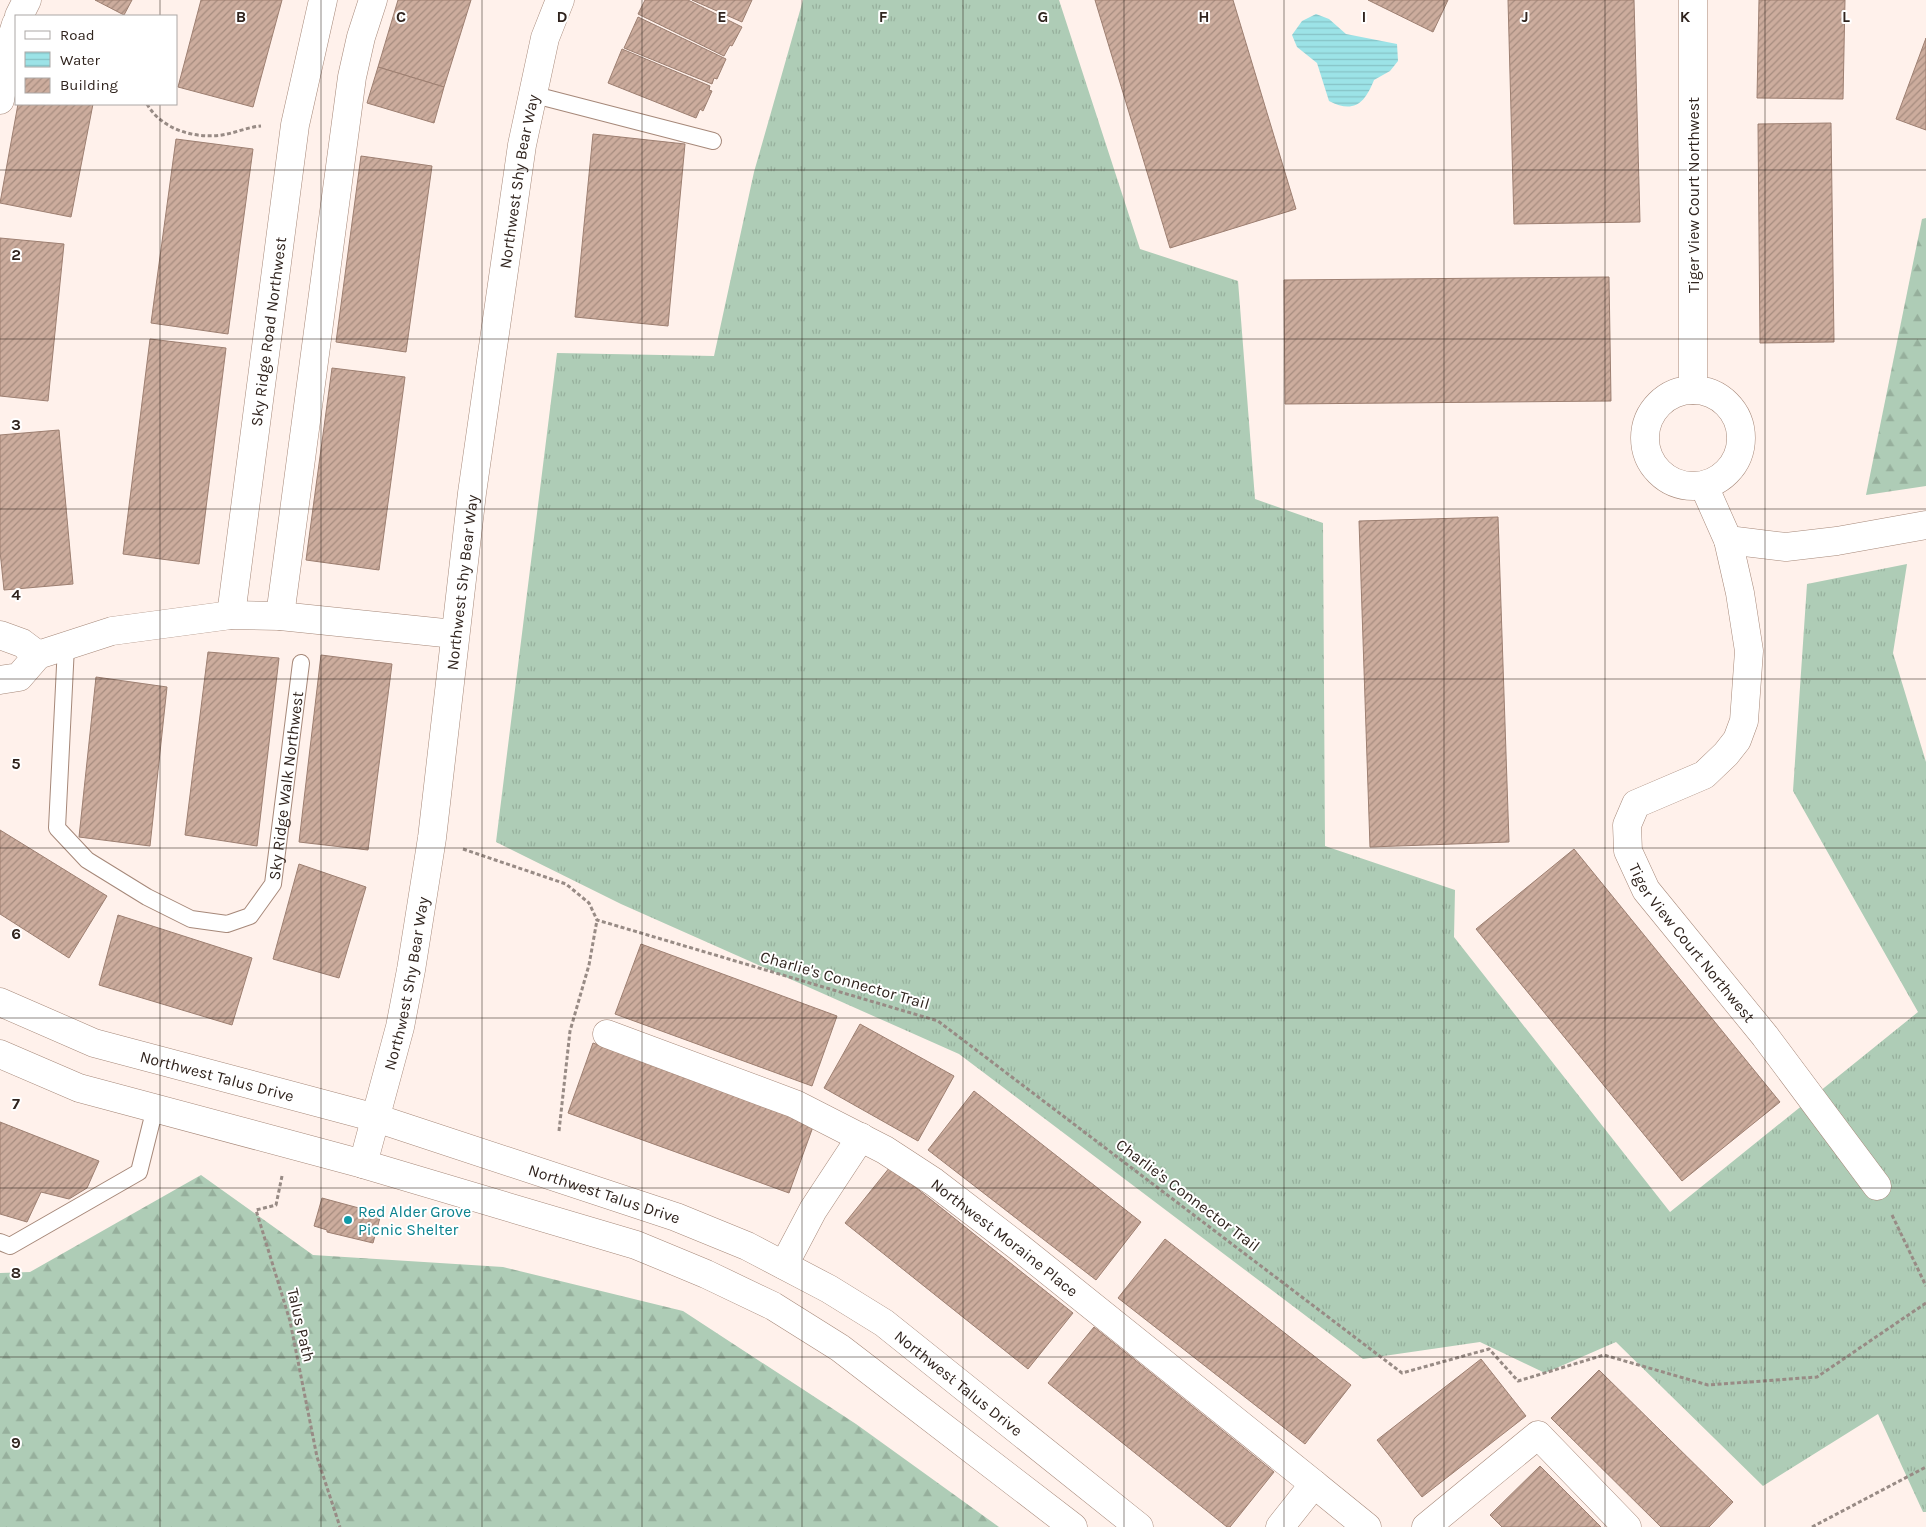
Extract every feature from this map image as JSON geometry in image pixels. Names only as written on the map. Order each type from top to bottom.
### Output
[{"type":"street","points":[[20,15],[27,0]]},
{"type":"street","name":"Sky Ridge Road Northwest","points":[[231,615],[295,125],[322,0]]},
{"type":"street","points":[[280,616],[352,77],[361,36],[373,0]]},
{"type":"street","name":"Northwest Shy Bear Way","points":[[363,1164],[400,1027],[432,838],[454,634],[472,493],[531,94],[545,38],[560,0]]},
{"type":"street","name":"Tiger View Court Northwest","points":[[1693,0],[1693,390]]},
{"type":"street","points":[[0,100],[15,27]]},
{"type":"street","points":[[1693,390],[1708,393],[1723,400],[1734,412],[1741,432],[1740,449],[1731,469],[1719,479],[1704,486],[1681,486],[1661,474],[1648,454],[1645,438],[1650,418],[1660,404],[1677,393],[1693,390]]},
{"type":"street","name":"Tiger View Court Northwest","points":[[1704,486],[1728,540],[1740,593],[1749,651],[1744,721],[1737,740],[1704,776],[1636,804],[1627,826],[1628,851],[1646,890],[1765,1036],[1877,1186]]},
{"type":"street","points":[[1728,540],[1786,547],[1837,541],[1926,525]]},
{"type":"street","points":[[0,680],[19,677],[38,655],[112,632],[231,615],[280,616],[454,634]]},
{"type":"street","points":[[0,635],[22,643],[38,655]]},
{"type":"street","name":"Northwest Talus Drive","points":[[0,1002],[94,1043],[376,1118],[676,1217],[747,1246],[830,1289],[884,1322],[1139,1527]]},
{"type":"street","name":"Northwest Moraine Place","points":[[608,1034],[795,1104],[861,1137],[934,1182],[1020,1248],[1367,1527]]},
{"type":"street","points":[[0,1054],[79,1088],[363,1164],[636,1245],[706,1274],[773,1306],[840,1348],[1073,1527]]},
{"type":"street","points":[[784,1265],[813,1210],[861,1137]]},
{"type":"street","points":[[1426,1527],[1538,1435],[1628,1527]]},
{"type":"street","points":[[1280,1527],[1314,1484]]},
{"type":"lane","points":[[531,94],[713,141]]},
{"type":"lane","name":"Sky Ridge Walk Northwest","points":[[66,646],[57,828],[87,860],[147,897],[191,919],[226,924],[250,916],[273,884],[301,663]]},
{"type":"lane","points":[[0,1242],[10,1246],[139,1172],[155,1108]]},
{"type":"path","points":[[148,105],[154,116],[179,132],[220,135],[257,127],[295,125]]},
{"type":"path","name":"Charlie's Connector Trail","points":[[432,838],[566,884],[590,903],[597,920],[938,1020],[1402,1373],[1489,1349],[1518,1381],[1604,1354],[1708,1385],[1817,1377],[1926,1303]]},
{"type":"path","name":"Talus Path","points":[[288,1143],[276,1205],[256,1210],[290,1321],[317,1457],[340,1527]]},
{"type":"path","points":[[1877,1186],[1926,1286]]},
{"type":"path","points":[[1812,1527],[1926,1467]]},
{"type":"green space","points":[[803,0],[1059,0],[1140,249],[1238,281],[1255,499],[1323,523],[1325,846],[1455,890],[1454,937],[1670,1212],[1918,1012],[1793,791],[1807,584],[1907,564],[1893,653],[1926,762],[1926,1512],[1923,1512],[1878,1414],[1763,1486],[1616,1342],[1545,1373],[1480,1342],[1363,1359],[959,1054],[621,904],[496,842],[557,353],[714,356],[754,172]]},
{"type":"green space","points":[[1926,218],[1926,486],[1866,495],[1922,219]]},
{"type":"green space","points":[[201,1175],[313,1255],[503,1267],[683,1311],[856,1424],[999,1527],[0,1527],[0,1273],[30,1272]]},
{"type":"water","points":[[1316,14],[1329,19],[1346,34],[1397,44],[1398,61],[1390,71],[1374,80],[1367,95],[1358,104],[1345,106],[1329,101],[1317,63],[1297,47],[1292,35],[1302,21]]},
{"type":"building","points":[[95,0],[132,0],[124,15]]},
{"type":"building","points":[[201,0],[282,0],[253,107],[178,87]]},
{"type":"building","points":[[398,0],[471,0],[444,87],[378,67]]},
{"type":"building","points":[[645,0],[688,0],[742,27],[732,46],[730,45],[724,56],[638,14]]},
{"type":"building","points":[[692,0],[752,0],[742,22]]},
{"type":"building","points":[[1095,0],[1233,0],[1296,209],[1170,248]]},
{"type":"building","points":[[1368,0],[1448,0],[1433,32]]},
{"type":"building","points":[[1508,0],[1634,0],[1640,222],[1514,224]]},
{"type":"building","points":[[1759,0],[1845,0],[1843,99],[1757,98]]},
{"type":"building","points":[[638,17],[726,59],[717,79],[714,78],[712,84],[624,48]]},
{"type":"building","points":[[1926,38],[1926,130],[1896,119]]},
{"type":"building","points":[[622,49],[710,86],[709,90],[712,91],[703,111],[700,109],[696,118],[608,83]]},
{"type":"building","points":[[378,67],[444,87],[434,123],[367,103]]},
{"type":"building","points":[[18,105],[93,105],[71,217],[0,203]]},
{"type":"building","points":[[1831,123],[1834,342],[1760,343],[1758,124]]},
{"type":"building","points":[[593,134],[685,144],[668,326],[575,317]]},
{"type":"building","points":[[176,139],[253,149],[228,334],[151,323]]},
{"type":"building","points":[[361,156],[432,166],[406,352],[336,342]]},
{"type":"building","points":[[0,238],[64,244],[48,401],[0,396]]},
{"type":"building","points":[[1609,277],[1611,401],[1285,404],[1284,280]]},
{"type":"building","points":[[150,339],[226,348],[199,564],[123,554]]},
{"type":"building","points":[[332,368],[405,377],[379,570],[306,560]]},
{"type":"building","points":[[59,430],[73,584],[4,590],[0,551],[0,435]]},
{"type":"building","points":[[1498,517],[1509,842],[1370,847],[1359,521]]},
{"type":"building","points":[[208,652],[279,658],[257,846],[185,835]]},
{"type":"building","points":[[321,655],[392,664],[368,850],[299,842]]},
{"type":"building","points":[[96,677],[167,687],[150,846],[79,837]]},
{"type":"building","points":[[0,830],[107,896],[69,958],[0,914]]},
{"type":"building","points":[[1574,849],[1780,1102],[1682,1181],[1476,929]]},
{"type":"building","points":[[299,864],[366,887],[339,978],[273,959]]},
{"type":"building","points":[[118,915],[252,958],[232,1025],[99,985]]},
{"type":"building","points":[[641,944],[837,1016],[812,1086],[615,1014]]},
{"type":"building","points":[[860,1024],[954,1076],[918,1141],[824,1088]]},
{"type":"building","points":[[593,1043],[814,1124],[789,1193],[568,1113]]},
{"type":"building","points":[[974,1091],[1141,1222],[1096,1280],[928,1150]]},
{"type":"building","points":[[0,1122],[99,1161],[87,1188],[69,1199],[41,1192],[27,1222],[0,1214]]},
{"type":"building","points":[[890,1167],[1073,1313],[1028,1369],[845,1223]]},
{"type":"building","name":"Red Alder Grove Picnic Shelter","points":[[322,1198],[381,1214],[373,1243],[327,1232],[327,1230],[314,1226]]},
{"type":"building","points":[[1165,1239],[1351,1385],[1305,1444],[1118,1298]]},
{"type":"building","points":[[1094,1327],[1274,1472],[1230,1527],[1227,1527],[1048,1383]]},
{"type":"building","points":[[1481,1359],[1526,1416],[1422,1497],[1377,1440]]},
{"type":"building","points":[[1599,1370],[1733,1502],[1709,1527],[1661,1527],[1551,1418]]},
{"type":"building","points":[[1540,1466],[1601,1527],[1502,1527],[1490,1515]]},
{"type":"place","name":"Red Alder Grove Picnic Shelter","points":[[348,1220]]}]
